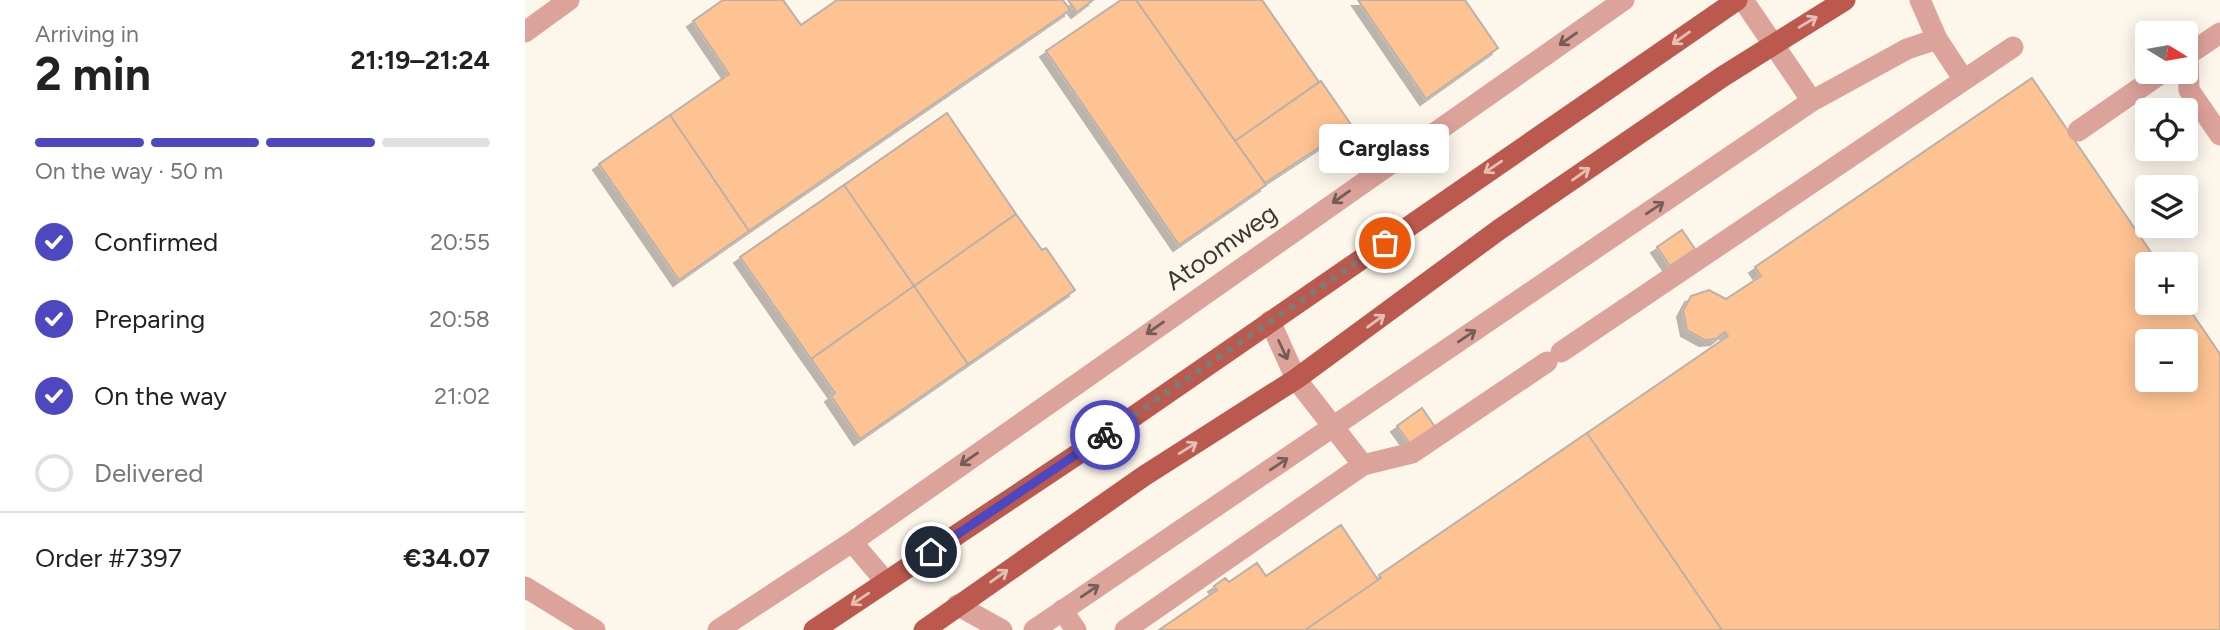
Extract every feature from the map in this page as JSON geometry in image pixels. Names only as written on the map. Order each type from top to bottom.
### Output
[{"type":"main road","points":[[814,630],[1740,0]]},
{"type":"main road","points":[[924,630],[1144,476],[1296,379],[1500,229],[1771,45],[1845,0]]},
{"type":"street","points":[[525,32],[569,0]]},
{"type":"street","name":"Atoomweg","points":[[717,630],[852,542],[1624,0]]},
{"type":"street","points":[[1740,0],[1812,100]]},
{"type":"street","points":[[1920,0],[1937,39],[1965,80]]},
{"type":"street","points":[[2198,48],[2220,33]]},
{"type":"street","points":[[1034,630],[1812,100],[1907,49],[1937,39]]},
{"type":"street","points":[[1125,630],[1363,465],[1412,453],[2013,47]]},
{"type":"street","points":[[2078,131],[2147,84]]},
{"type":"street","points":[[2189,84],[2189,90],[2220,135]]},
{"type":"street","points":[[1270,321],[1296,379],[1363,465]]},
{"type":"street","points":[[852,542],[885,582]]},
{"type":"street","points":[[525,587],[595,630]]},
{"type":"street","points":[[957,605],[1002,630]]},
{"type":"street","points":[[1062,610],[1076,630]]},
{"type":"building","points":[[723,0],[783,0],[801,25],[837,0],[1063,0],[1070,10],[749,231],[670,115],[729,74],[693,21]]},
{"type":"building","points":[[1068,0],[1093,0],[1077,12]]},
{"type":"building","points":[[1121,0],[1136,0],[1266,185],[1179,245],[1046,51]]},
{"type":"building","points":[[1136,0],[1262,0],[1319,82],[1235,141]]},
{"type":"building","points":[[1358,0],[1465,0],[1498,48],[1426,99]]},
{"type":"building","points":[[2032,78],[2135,229],[2135,238],[2141,238],[2151,252],[2135,252],[2135,315],[2193,315],[2220,354],[2220,630],[1722,630],[1587,433],[1728,336],[1725,332],[1716,339],[1705,340],[1687,330],[1683,311],[1691,296],[1709,290],[1726,299],[1761,276],[1755,267]]},
{"type":"building","points":[[1321,81],[1352,126],[1265,183],[1235,141]]},
{"type":"building","points":[[947,113],[1016,214],[914,286],[844,185]]},
{"type":"building","points":[[670,115],[749,231],[679,280],[599,164]]},
{"type":"building","points":[[844,185],[914,286],[811,359],[740,257]]},
{"type":"building","points":[[1016,214],[1042,250],[1046,248],[1075,290],[968,364],[914,286]]},
{"type":"building","points":[[1682,230],[1695,249],[1670,266],[1657,247]]},
{"type":"building","points":[[914,286],[968,364],[860,439],[831,396],[835,393],[811,359]]},
{"type":"building","points":[[1422,408],[1435,427],[1410,444],[1397,426]]},
{"type":"building","points":[[1587,433],[1722,630],[1305,630],[1381,578],[1379,575]]},
{"type":"building","points":[[1341,525],[1378,580],[1305,630],[1159,630],[1217,590],[1214,586],[1225,578],[1229,582],[1257,563],[1266,576]]},
{"type":"way so far","points":[[1105,435],[1385,243]]},
{"type":"place","name":"Carglass","points":[[1385,243]]},
{"type":"route","points":[[931,552],[1105,435]]}]
